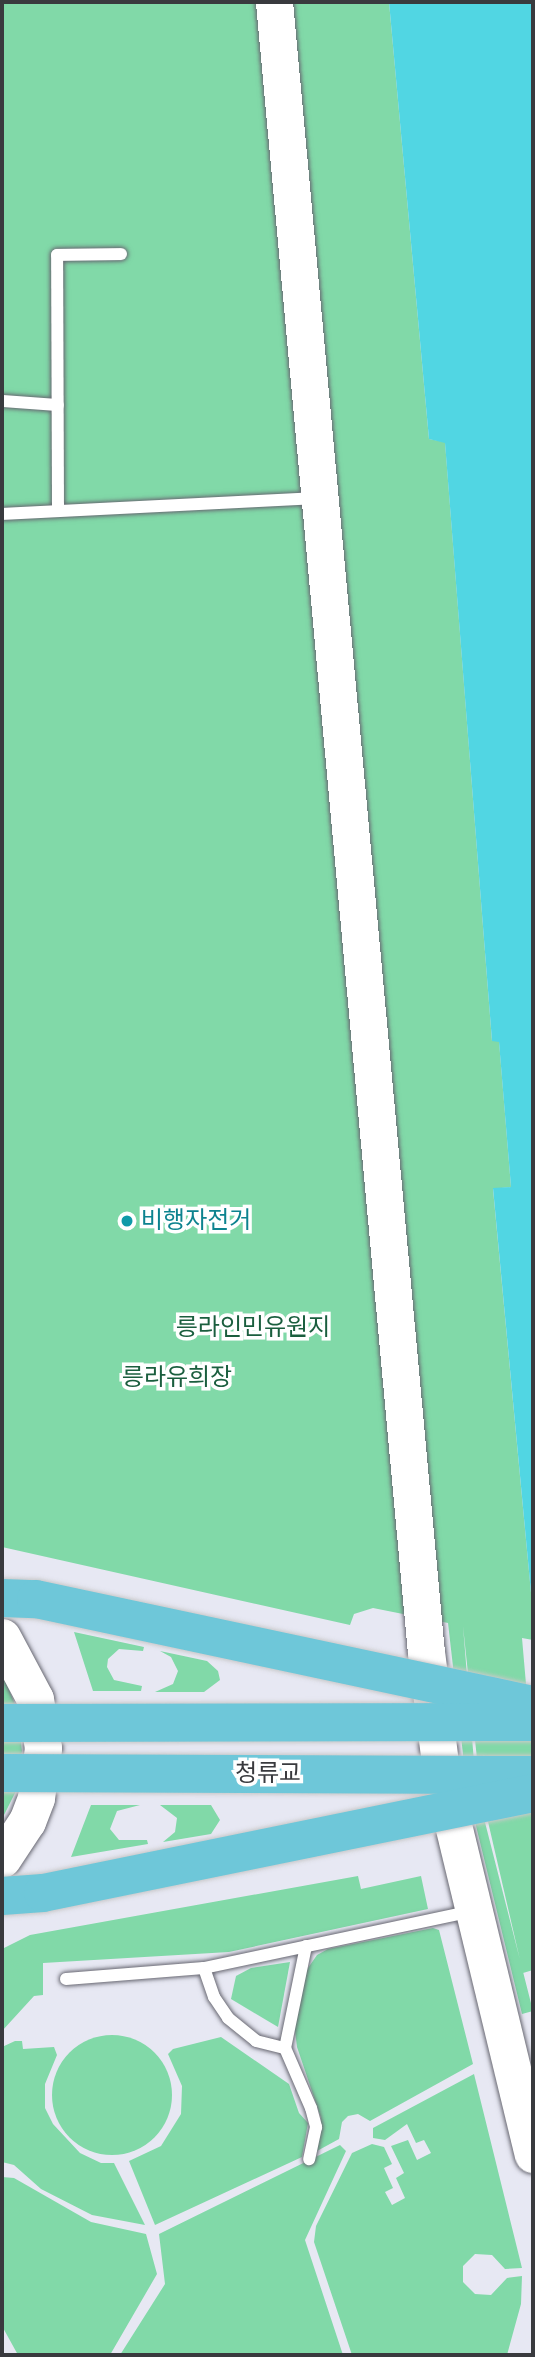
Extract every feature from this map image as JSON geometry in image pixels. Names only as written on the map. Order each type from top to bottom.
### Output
[{"type":"main road","points":[[2,1598],[36,1599],[533,1705]]},
{"type":"main road","name":"청류교","points":[[2,1723],[533,1723]]},
{"type":"main road","name":"청류교","points":[[2,1773],[533,1775]]},
{"type":"main road","points":[[2,1896],[43,1893],[533,1793]]},
{"type":"street","points":[[274,2],[317,498],[426,1653],[442,1779],[533,2154]]},
{"type":"street","points":[[2,1637],[36,1699],[43,1748],[36,1798],[27,1821],[2,1859]]},
{"type":"lane","points":[[58,511],[57,255],[121,254]]},
{"type":"lane","points":[[2,401],[58,405]]},
{"type":"lane","points":[[2,514],[317,498]]},
{"type":"lane","points":[[66,1979],[204,1968],[472,1911]]},
{"type":"lane","points":[[306,1945],[285,2048],[316,2127],[309,2159]]},
{"type":"lane","points":[[204,1968],[214,1997],[228,2018],[256,2041],[285,2048]]},
{"type":"green space","name":"릉라인민유원지","points":[[2,2],[389,2],[429,439],[445,442],[492,1041],[499,1041],[511,1187],[493,1189],[533,1614],[533,1640],[522,1638],[533,1765],[533,1970],[523,1973],[533,2011],[522,2014],[467,1789],[448,1623],[373,1608],[354,1614],[350,1625],[2,1547]],"holes":[[[463,1626],[480,1787],[520,1959],[476,1787]]]},
{"type":"green space","points":[[74,1632],[144,1647],[143,1651],[119,1649],[108,1659],[107,1667],[114,1680],[142,1686],[141,1691],[93,1691]]},
{"type":"green space","points":[[160,1651],[207,1661],[218,1671],[220,1680],[204,1692],[155,1692],[173,1684],[178,1671],[171,1657]]},
{"type":"green space","points":[[2,1673],[17,1709],[22,1751],[15,1793],[2,1819]]},
{"type":"green space","points":[[91,1805],[140,1805],[117,1811],[110,1829],[119,1840],[147,1840],[148,1844],[71,1857]]},
{"type":"green space","points":[[160,1805],[211,1805],[220,1820],[211,1834],[163,1842],[175,1832],[177,1818]]},
{"type":"green space","points":[[358,1876],[361,1889],[421,1876],[428,1909],[229,1952],[43,1963],[43,1995],[34,1996],[2,2031],[2,1949],[30,1935]]},
{"type":"green space","points":[[433,1928],[439,1930],[473,2064],[370,2121],[358,2114],[348,2116],[342,2122],[339,2139],[317,2151],[321,2118],[297,2047],[294,2023],[306,1971],[317,1955],[328,1949]]},
{"type":"green space","points":[[290,1962],[278,2027],[231,1999],[236,1976],[251,1968]]},
{"type":"green space","points":[[112,2035],[135,2040],[154,2053],[167,2072],[172,2095],[167,2118],[154,2137],[135,2150],[112,2155],[89,2150],[70,2137],[57,2118],[52,2095],[57,2072],[70,2053],[89,2040]]},
{"type":"green space","points":[[221,2037],[289,2084],[299,2113],[308,2123],[302,2157],[155,2225],[129,2161],[161,2146],[181,2114],[182,2086],[168,2054],[173,2049]]},
{"type":"green space","points":[[22,2041],[23,2049],[54,2047],[57,2055],[45,2084],[45,2108],[53,2124],[80,2153],[101,2163],[114,2163],[145,2225],[92,2215],[41,2189],[14,2165],[2,2162],[2,2047]]},
{"type":"green space","points":[[474,2074],[522,2268],[505,2269],[492,2255],[475,2254],[463,2266],[463,2282],[475,2294],[491,2295],[507,2278],[522,2276],[521,2304],[507,2355],[352,2355],[314,2242],[316,2226],[352,2153],[372,2144],[384,2147],[392,2164],[384,2168],[393,2188],[385,2192],[392,2205],[405,2198],[396,2178],[404,2173],[391,2146],[408,2140],[417,2160],[431,2153],[424,2140],[416,2143],[407,2124],[385,2140],[373,2138],[373,2128]]},
{"type":"green space","points":[[340,2145],[346,2151],[305,2240],[343,2355],[120,2355],[165,2284],[159,2234]]},
{"type":"green space","points":[[2,2177],[14,2178],[91,2222],[146,2234],[157,2274],[110,2355],[18,2355],[2,2326]]},
{"type":"water","points":[[389,2],[533,2],[533,1614],[493,1188],[511,1187],[499,1042],[492,1041],[445,443],[429,439]]},
{"type":"place","name":"비행자전거","points":[[127,1221]]},
{"type":"park label","name":"릉라유희장","points":[[177,1378]]}]
